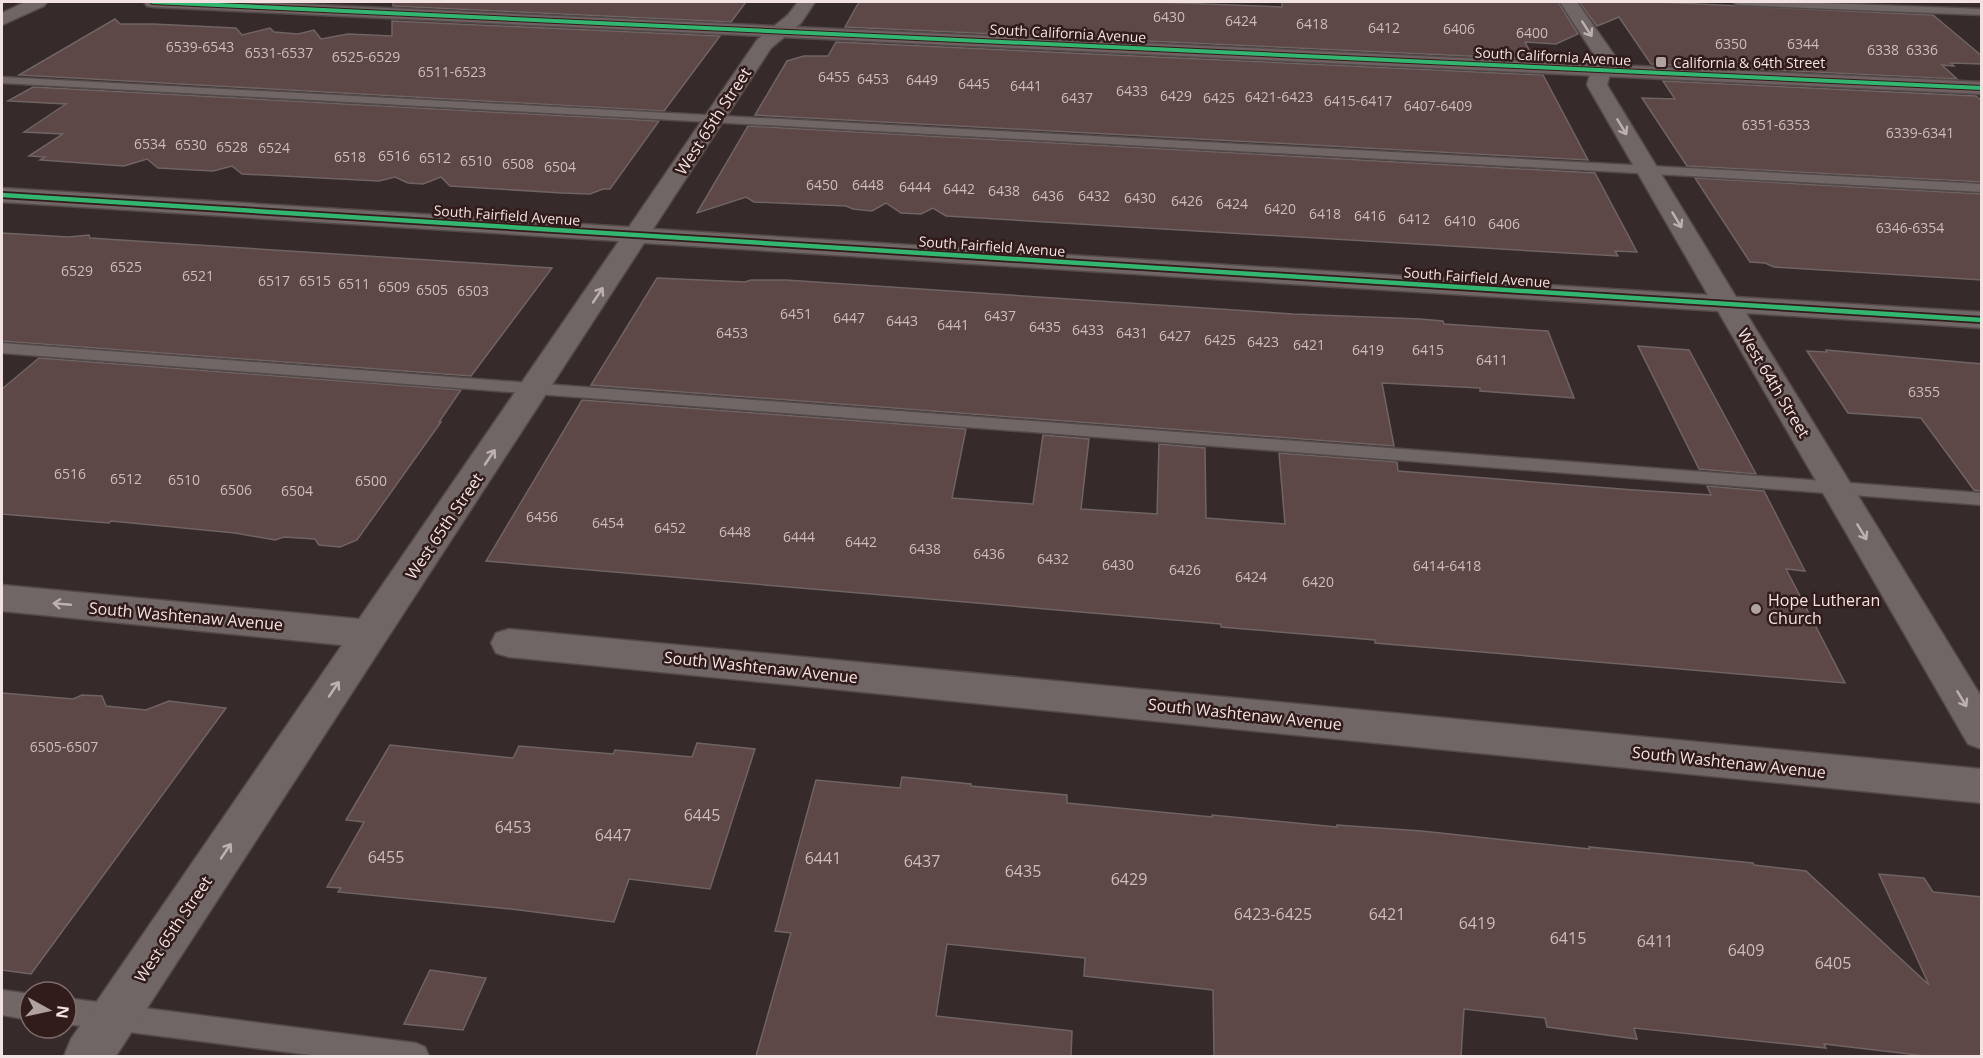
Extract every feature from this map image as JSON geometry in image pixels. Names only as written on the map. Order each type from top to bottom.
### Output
[{"type":"street","points":[[2,20],[39,2]]},
{"type":"street","name":"South California Avenue","points":[[153,2],[1982,88]]},
{"type":"street","name":"West 65th Street","points":[[88,1056],[638,236],[764,44],[795,19],[806,2]]},
{"type":"street","name":"West 64th Street","points":[[1569,2],[1605,56],[1597,85],[1982,733]]},
{"type":"street","name":"South Fairfield Avenue","points":[[2,195],[1982,320]]},
{"type":"street","name":"South Washtenaw Avenue","points":[[2,598],[371,634]]},
{"type":"street","name":"South Washtenaw Avenue","points":[[509,643],[1982,786]]},
{"type":"lane","points":[[1737,2],[1982,12]]},
{"type":"lane","points":[[2,80],[1982,188]]},
{"type":"lane","points":[[2,348],[1982,499]]},
{"type":"lane","points":[[2,1003],[18,1005]]},
{"type":"lane","points":[[78,1013],[416,1056]]},
{"type":"building","points":[[393,2],[746,2],[731,22],[393,6]]},
{"type":"building","points":[[859,2],[1153,2],[1282,7],[1282,2],[1558,2],[1578,34],[1556,44],[1525,42],[1534,59],[845,27]]},
{"type":"building","points":[[1579,2],[1655,2],[1933,15],[1982,56],[1982,64],[1942,65],[1957,79],[1651,64],[1619,17],[1597,26]]},
{"type":"building","points":[[115,19],[120,24],[236,28],[242,35],[270,28],[274,32],[298,34],[314,30],[321,39],[348,34],[392,36],[392,21],[720,36],[664,111],[19,75]]},
{"type":"building","points":[[836,42],[1543,75],[1588,160],[755,115],[787,61],[804,56],[828,56]]},
{"type":"building","points":[[1663,81],[1976,96],[1982,101],[1982,182],[1687,166],[1642,98],[1675,99]]},
{"type":"building","points":[[33,87],[659,121],[610,189],[590,194],[562,193],[450,186],[441,177],[423,184],[408,183],[395,177],[379,181],[242,174],[232,166],[213,171],[158,168],[147,159],[124,166],[40,160],[45,157],[29,156],[63,134],[24,132],[66,104],[8,101]]},
{"type":"building","points":[[748,126],[1595,173],[1637,252],[1615,251],[1618,256],[946,216],[933,208],[921,214],[901,213],[886,203],[872,211],[846,206],[754,202],[746,197],[697,213]]},
{"type":"building","points":[[1695,178],[1982,194],[1982,280],[1774,267],[1765,263],[1750,262]]},
{"type":"building","points":[[2,233],[68,237],[89,235],[90,238],[552,268],[471,376],[2,341]]},
{"type":"building","points":[[657,278],[745,282],[786,280],[1293,314],[1420,319],[1443,321],[1444,324],[1548,331],[1574,398],[1480,391],[1480,388],[1382,383],[1394,446],[591,385]]},
{"type":"building","points":[[1638,346],[1689,350],[1756,474],[1699,469]]},
{"type":"building","points":[[1826,350],[1982,364],[1982,491],[1974,490],[1921,418],[1848,413],[1807,351],[1827,352]]},
{"type":"building","points":[[39,358],[461,390],[357,540],[340,547],[319,545],[315,539],[284,537],[275,540],[235,533],[111,521],[109,523],[2,514],[2,389]]},
{"type":"building","points":[[582,400],[966,429],[952,498],[1033,504],[1043,435],[1089,439],[1081,509],[1157,514],[1159,444],[1205,448],[1206,518],[1285,524],[1279,453],[1397,462],[1398,471],[1634,490],[1711,495],[1707,486],[1764,491],[1805,571],[1786,569],[1845,683],[1375,643],[1375,640],[1221,627],[1221,624],[486,561]]},
{"type":"building","points":[[2,693],[73,699],[82,695],[102,696],[106,706],[146,710],[169,701],[226,708],[31,974],[2,970]]},
{"type":"building","points":[[697,743],[755,749],[710,889],[629,879],[614,922],[338,892],[341,888],[327,887],[364,822],[346,820],[390,745],[513,758],[519,746],[613,754],[615,750],[692,757]]},
{"type":"building","points":[[902,777],[1067,795],[1067,803],[1337,827],[1337,825],[1422,831],[1753,863],[1754,865],[1806,871],[1929,985],[1879,874],[1924,878],[1933,892],[1982,897],[1982,1056],[1926,1056],[1824,1044],[1826,1048],[1634,1028],[1637,1039],[1547,1027],[1545,1018],[1464,1009],[1461,1056],[1214,1056],[1213,990],[1084,976],[1085,958],[947,944],[936,1016],[1072,1031],[1071,1056],[756,1056],[791,933],[775,931],[816,780],[900,788]]},
{"type":"building","points":[[430,970],[486,978],[463,1030],[404,1024]]},
{"type":"cycle path","points":[[153,2],[1982,88]]},
{"type":"cycle path","points":[[2,195],[1982,320]]},
{"type":"place","name":"California & 64th Street","points":[[1661,62]]},
{"type":"place","name":"Hope Lutheran Church","points":[[1756,609]]}]
